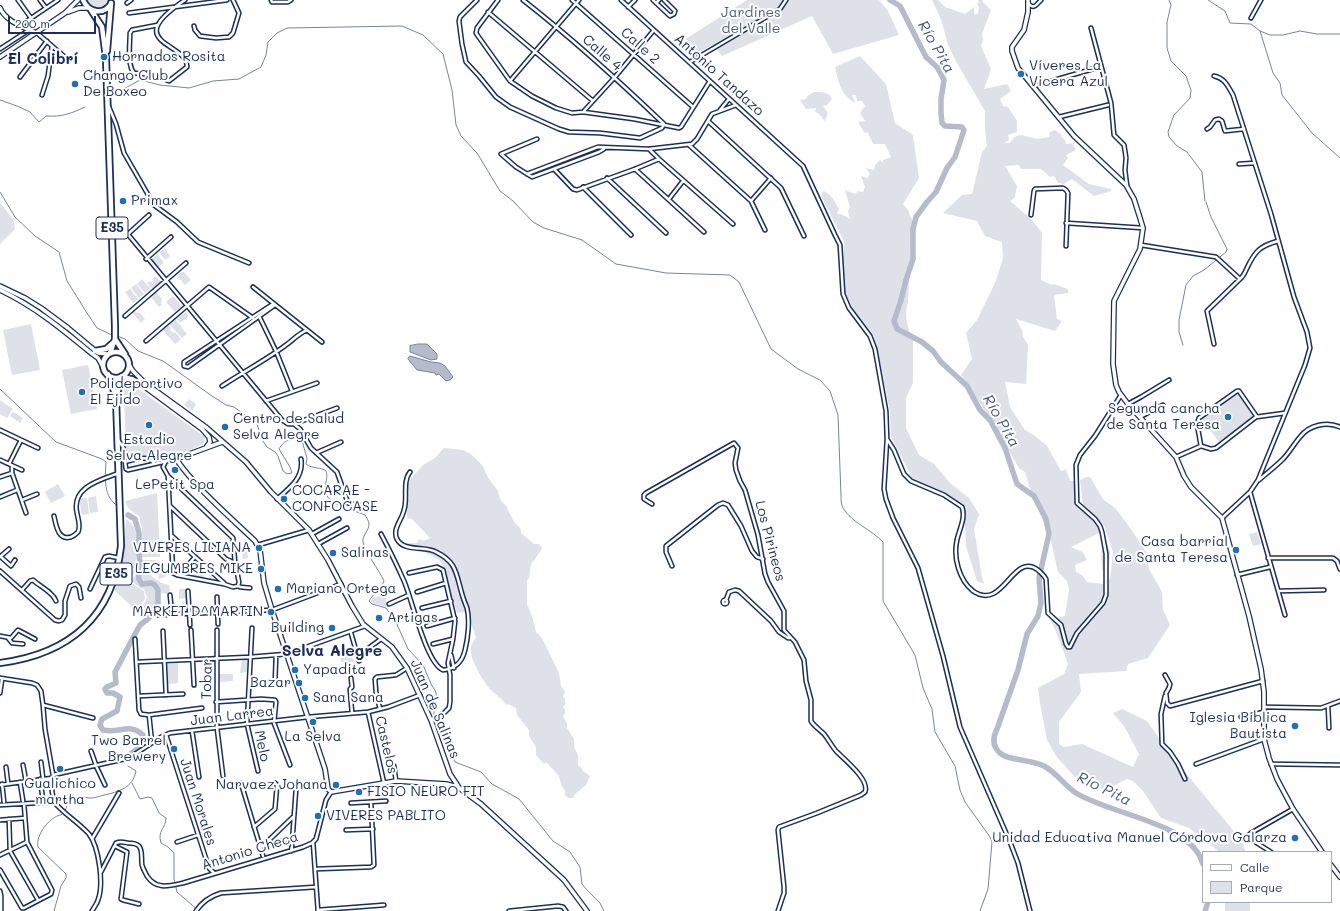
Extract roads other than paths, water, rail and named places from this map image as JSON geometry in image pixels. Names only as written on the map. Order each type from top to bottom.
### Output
[{"type":"highway","name":"E35","points":[[83,0],[102,26],[106,58],[115,339],[109,354],[104,359],[103,367],[108,374],[116,398]]},
{"type":"highway","name":"E35","points":[[90,9],[98,12],[105,10],[112,1]]},
{"type":"highway","name":"E35","points":[[106,58],[112,1]]},
{"type":"highway","points":[[95,351],[106,348],[115,339],[126,356],[129,366]]},
{"type":"highway","points":[[109,354],[118,352],[126,356]]},
{"type":"highway","name":"E35","points":[[0,663],[42,654],[62,644],[93,618],[109,592],[115,578],[120,558],[121,546],[116,398],[122,376],[127,372],[129,366]]},
{"type":"highway","points":[[108,374],[114,377],[122,376]]},
{"type":"highway","points":[[118,387],[126,381],[132,379]]},
{"type":"street","points":[[18,0],[31,18]]},
{"type":"street","points":[[40,0],[46,8]]},
{"type":"street","points":[[21,26],[58,0]]},
{"type":"street","points":[[0,57],[65,13],[78,0]]},
{"type":"street","points":[[127,3],[131,0]]},
{"type":"street","points":[[158,25],[133,29],[131,31],[130,65],[132,71],[158,76],[168,81],[187,67],[186,62],[182,57],[160,40],[156,30],[168,12],[185,0]]},
{"type":"street","points":[[128,13],[227,0]]},
{"type":"street","points":[[194,26],[195,30],[200,36],[216,38],[229,37],[233,33],[239,13],[233,0]]},
{"type":"street","points":[[272,0],[272,2],[288,2],[292,0]]},
{"type":"street","points":[[477,0],[460,17],[459,24],[466,62],[500,101],[510,107],[569,132],[600,133],[640,138],[658,130],[664,124]]},
{"type":"street","points":[[498,0],[488,12],[477,28],[476,32],[510,81],[532,96],[556,108],[572,113],[583,112],[634,119],[664,124],[677,128],[681,127],[710,81]]},
{"type":"street","name":"Calle 4","points":[[523,0],[557,26],[664,124]]},
{"type":"street","name":"Calle 2","points":[[572,0],[693,107]]},
{"type":"street","points":[[510,81],[579,0]]},
{"type":"street","name":"Antonio Tandazo","points":[[621,0],[803,166],[840,245],[843,294],[849,308],[870,336],[873,344],[886,411],[887,439],[884,489],[889,509],[918,568],[943,656],[960,727],[1018,863],[1030,911]]},
{"type":"street","points":[[628,7],[635,0]]},
{"type":"street","points":[[652,0],[670,16],[674,14],[675,11],[664,0]]},
{"type":"street","points":[[656,3],[659,0]]},
{"type":"street","points":[[690,62],[780,9],[786,0]]},
{"type":"street","points":[[1028,1],[1031,6],[1034,7],[1041,0]]},
{"type":"street","points":[[1251,18],[1260,0]]},
{"type":"street","points":[[1028,1],[1024,30],[1022,35],[1014,42],[1012,46],[1012,51],[1021,72],[1074,136],[1127,187],[1138,208],[1143,228],[1141,245],[1116,296],[1114,304],[1113,364],[1116,385],[1128,404],[1176,457],[1184,476],[1191,486],[1222,518],[1236,576],[1249,616],[1263,681],[1264,739],[1271,764],[1293,810],[1321,851]]},
{"type":"street","points":[[65,13],[79,8],[90,9]]},
{"type":"street","points":[[0,10],[6,17],[37,33],[66,58]]},
{"type":"street","points":[[488,12],[536,51],[593,101]]},
{"type":"street","points":[[1091,28],[1111,103],[1114,135],[1124,145],[1127,187]]},
{"type":"street","points":[[0,48],[29,29]]},
{"type":"street","points":[[583,112],[654,30]]},
{"type":"street","points":[[20,77],[47,41]]},
{"type":"street","points":[[42,95],[49,74],[52,46]]},
{"type":"street","points":[[1034,86],[1096,68]]},
{"type":"street","points":[[1214,76],[1221,78],[1224,81],[1233,96],[1271,214],[1294,298],[1310,344],[1308,357],[1258,480],[1250,492],[1222,518]]},
{"type":"street","points":[[720,111],[730,99]]},
{"type":"street","points":[[108,104],[116,124],[124,153],[133,166],[143,188],[154,205],[177,222],[198,242],[249,263]]},
{"type":"street","points":[[527,174],[598,147],[649,149],[689,145],[694,143],[697,139],[712,114],[736,105]]},
{"type":"street","points":[[1059,117],[1108,105]]},
{"type":"street","points":[[1207,129],[1215,120],[1219,119],[1222,121],[1225,131],[1244,129]]},
{"type":"street","points":[[708,121],[782,188],[804,236]]},
{"type":"street","points":[[537,138],[501,154],[533,177],[599,152],[604,148]]},
{"type":"street","points":[[689,145],[751,201],[765,230]]},
{"type":"street","points":[[649,149],[683,181],[733,224]]},
{"type":"street","points":[[554,169],[574,190],[659,159]]},
{"type":"street","points":[[1240,164],[1255,164]]},
{"type":"street","points":[[635,169],[704,232]]},
{"type":"street","points":[[606,178],[666,233]]},
{"type":"street","points":[[751,201],[771,178]]},
{"type":"street","points":[[669,199],[683,181]]},
{"type":"street","points":[[583,187],[631,235]]},
{"type":"street","points":[[1031,216],[1035,189],[1063,188],[1066,190],[1068,193],[1066,246]]},
{"type":"street","points":[[127,235],[149,215]]},
{"type":"street","points":[[111,219],[124,230],[146,259],[285,423],[294,424],[337,408]]},
{"type":"street","points":[[1066,223],[1143,228]]},
{"type":"street","points":[[112,228],[127,235]]},
{"type":"street","points":[[146,259],[171,237]]},
{"type":"street","points":[[1214,344],[1207,313],[1208,309],[1243,276],[1253,255],[1258,250],[1263,246],[1278,241]]},
{"type":"street","points":[[1141,245],[1216,257],[1240,279]]},
{"type":"street","points":[[125,316],[186,263]]},
{"type":"street","points":[[0,286],[25,298],[41,308],[95,351],[101,354],[109,354]]},
{"type":"street","points":[[146,342],[187,307],[206,288],[210,287],[253,318]]},
{"type":"street","points":[[253,287],[322,342]]},
{"type":"street","points":[[0,290],[25,303],[48,318],[94,356],[103,367]]},
{"type":"street","points":[[274,304],[188,367],[184,366],[184,362],[274,304]]},
{"type":"street","points":[[259,316],[276,351],[292,391]]},
{"type":"street","points":[[222,386],[287,344],[297,335],[307,330]]},
{"type":"street","name":"Juan de Salinas","points":[[129,366],[133,372],[146,383],[207,428],[246,462],[277,498],[309,530],[328,560],[364,626],[382,638],[396,652],[407,668],[431,720],[450,774],[458,786],[482,804],[564,880],[587,911]]},
{"type":"street","points":[[122,376],[132,379],[208,435],[210,440],[206,447]]},
{"type":"street","points":[[1128,404],[1169,380]]},
{"type":"street","points":[[266,401],[317,383]]},
{"type":"street","points":[[1201,446],[1197,424],[1199,418],[1237,391],[1239,391],[1257,417]]},
{"type":"street","points":[[887,439],[894,450],[904,474],[911,481],[944,495],[962,508],[964,516],[956,541],[956,556],[962,578],[967,585],[972,590],[983,595],[991,595],[999,591],[1017,571],[1026,567],[1038,570],[1046,579],[1048,613],[1060,625],[1066,644],[1070,647],[1077,633],[1103,603],[1106,595],[1104,538],[1097,522],[1077,503],[1077,460],[1096,436],[1121,395]]},
{"type":"street","points":[[1140,417],[1163,405]]},
{"type":"street","points":[[1176,457],[1201,446],[1205,446],[1210,449],[1216,448],[1257,417],[1286,413]]},
{"type":"street","points":[[294,424],[300,429],[316,453],[337,472],[348,502],[367,507]]},
{"type":"street","points":[[1258,480],[1282,460],[1300,435],[1306,431],[1317,425],[1333,425],[1340,427]]},
{"type":"street","points":[[0,430],[38,448]]},
{"type":"street","points":[[21,440],[11,465],[17,490],[26,513]]},
{"type":"street","points":[[118,440],[123,447],[126,469],[128,470],[166,461],[222,442]]},
{"type":"street","points":[[316,453],[341,442]]},
{"type":"street","name":"Los Pirineos","points":[[652,504],[644,499],[646,492],[705,460],[732,443],[736,444],[738,448],[735,463],[736,470],[745,490],[758,535],[765,574],[784,611],[784,630],[796,642],[804,660],[806,681],[811,700],[810,715],[812,723],[846,760],[865,784],[865,792],[817,813],[779,827],[778,830],[784,890],[778,911]]},
{"type":"street","points":[[125,462],[145,458],[154,463]]},
{"type":"street","points":[[176,458],[189,475],[258,545],[261,554],[264,583],[325,769],[328,789],[331,792],[396,781],[439,783],[448,780],[450,774]]},
{"type":"street","points":[[277,498],[292,486],[299,475],[302,467],[301,459]]},
{"type":"street","points":[[0,460],[22,470]]},
{"type":"street","points":[[166,461],[163,467],[168,476],[233,538],[235,563],[239,582],[238,586]]},
{"type":"street","points":[[381,534],[404,580],[424,639],[437,666],[442,670],[450,670],[454,668],[460,663],[464,654],[468,619],[467,608],[455,568],[446,558],[437,552],[407,546],[400,542],[396,537],[397,525],[405,509],[407,478],[410,472]]},
{"type":"street","points":[[0,477],[12,473]]},
{"type":"street","points":[[54,516],[58,531],[61,535],[68,538],[74,536],[79,529],[76,507],[78,498],[89,485],[119,473]]},
{"type":"street","points":[[168,476],[172,536],[172,570],[174,574],[233,587],[238,586],[250,588]]},
{"type":"street","points":[[0,497],[17,490]]},
{"type":"street","points":[[1250,492],[1270,567],[1279,591],[1285,615]]},
{"type":"street","points":[[22,500],[37,494]]},
{"type":"street","points":[[672,566],[666,552],[666,546],[718,505],[723,503],[728,505],[741,526],[752,551],[757,557],[763,559]]},
{"type":"street","points":[[170,506],[226,559],[235,563]]},
{"type":"street","points":[[312,534],[340,519]]},
{"type":"street","points":[[318,544],[347,528]]},
{"type":"street","points":[[258,545],[309,530]]},
{"type":"street","points":[[172,536],[224,584]]},
{"type":"street","points":[[8,549],[0,557],[10,566],[15,560]]},
{"type":"street","points":[[90,589],[105,557],[109,556],[120,558]]},
{"type":"street","points":[[179,575],[195,556]]},
{"type":"street","points":[[1268,558],[1333,558],[1338,562],[1340,569]]},
{"type":"street","points":[[409,573],[437,567],[443,570],[455,618],[451,655],[448,662],[450,670],[450,704],[449,708],[441,715],[431,720]]},
{"type":"street","points":[[1236,576],[1270,567]]},
{"type":"street","points":[[0,571],[55,620],[62,620],[65,615],[65,601],[70,586],[76,584],[78,585],[80,588],[81,598]]},
{"type":"street","points":[[22,590],[30,581],[33,580],[51,594],[56,601]]},
{"type":"street","points":[[417,592],[446,583]]},
{"type":"street","points":[[158,615],[272,610],[341,584]]},
{"type":"street","points":[[726,600],[729,592],[735,590],[739,591],[771,621],[779,632],[788,638],[792,638]]},
{"type":"street","points":[[1279,591],[1324,590]]},
{"type":"street","points":[[188,591],[190,625]]},
{"type":"street","points":[[170,595],[172,614]]},
{"type":"street","points":[[389,604],[409,595]]},
{"type":"street","points":[[217,597],[218,624]]},
{"type":"street","points":[[422,608],[451,601]]},
{"type":"street","points":[[427,626],[455,618]]},
{"type":"street","points":[[137,662],[276,656],[287,654],[364,626]]},
{"type":"street","name":"Melo","points":[[252,628],[247,724],[258,771]]},
{"type":"street","points":[[0,636],[12,638],[18,630],[35,640]]},
{"type":"street","points":[[191,630],[194,685]]},
{"type":"street","name":"Tobar","points":[[218,630],[216,702],[217,728],[223,776]]},
{"type":"street","points":[[163,631],[166,695]]},
{"type":"street","points":[[351,633],[359,661]]},
{"type":"street","points":[[8,638],[12,643],[23,644]]},
{"type":"street","points":[[366,650],[382,638]]},
{"type":"street","points":[[433,644],[453,638]]},
{"type":"street","points":[[135,639],[140,713],[149,715],[202,708]]},
{"type":"street","points":[[451,655],[454,668]]},
{"type":"street","points":[[275,683],[276,656]]},
{"type":"street","points":[[380,709],[376,692],[375,678],[377,676],[396,674],[407,668]]},
{"type":"street","points":[[1164,675],[1170,684],[1163,702],[1161,714],[1162,744],[1170,752],[1178,764],[1185,779]]},
{"type":"street","points":[[351,678],[352,687],[350,689],[352,713]]},
{"type":"street","points":[[0,693],[1,679],[30,682],[37,685],[41,691],[44,705],[45,729],[54,802],[62,811],[88,833],[95,844],[101,872],[98,902],[92,911]]},
{"type":"street","points":[[1166,694],[1170,706],[1263,681]]},
{"type":"street","points":[[139,696],[183,694]]},
{"type":"street","name":"Juan Larrea","points":[[1,785],[52,777],[129,758],[170,733],[308,717],[368,712],[393,706],[420,695]]},
{"type":"street","points":[[216,702],[275,700],[274,721],[290,766]]},
{"type":"street","points":[[1264,707],[1321,708],[1340,701]]},
{"type":"street","points":[[44,705],[93,718]]},
{"type":"street","points":[[1328,706],[1329,728]]},
{"type":"street","name":"Castelos","points":[[368,712],[384,783]]},
{"type":"street","points":[[1241,717],[1264,712]]},
{"type":"street","points":[[149,715],[152,743]]},
{"type":"street","points":[[192,731],[199,776]]},
{"type":"street","name":"Juan Morales","points":[[166,735],[208,868],[214,874]]},
{"type":"street","points":[[1196,764],[1264,739]]},
{"type":"street","points":[[91,751],[105,785]]},
{"type":"street","points":[[41,762],[43,800]]},
{"type":"street","points":[[1271,764],[1340,765]]},
{"type":"street","points":[[23,765],[26,781]]},
{"type":"street","points":[[394,766],[396,781]]},
{"type":"street","points":[[6,767],[8,784]]},
{"type":"street","points":[[0,870],[22,908],[51,894],[52,890],[27,842],[24,802],[20,782]]},
{"type":"street","points":[[241,783],[263,856]]},
{"type":"street","points":[[254,827],[275,809],[277,785],[275,783]]},
{"type":"street","name":"Juan de Salinas","points":[[439,783],[458,786]]},
{"type":"street","points":[[1,785],[4,802]]},
{"type":"street","points":[[291,851],[296,789]]},
{"type":"street","name":"Antonio Checa","points":[[115,846],[116,843],[120,842],[135,843],[138,845],[143,870],[150,880],[160,886],[171,886],[183,883],[291,851],[313,842],[316,839],[326,800],[331,792]]},
{"type":"street","points":[[92,839],[119,793]]},
{"type":"street","points":[[352,803],[386,801]]},
{"type":"street","points":[[0,806],[24,802],[54,802]]},
{"type":"street","points":[[316,869],[373,866],[375,864],[371,802]]},
{"type":"street","points":[[1269,851],[1249,838],[1248,835],[1250,832],[1293,810]]},
{"type":"street","points":[[267,845],[269,840],[293,817]]},
{"type":"street","points":[[0,820],[25,818]]},
{"type":"street","points":[[9,819],[10,851],[38,900]]},
{"type":"street","points":[[346,830],[373,829]]},
{"type":"street","points":[[177,842],[198,835]]},
{"type":"street","points":[[260,847],[292,838]]},
{"type":"street","points":[[0,856],[27,842]]},
{"type":"street","points":[[313,842],[318,910],[384,905]]},
{"type":"street","points":[[101,872],[115,846],[127,852],[121,899],[139,904]]},
{"type":"street","points":[[1332,866],[1340,877]]},
{"type":"street","points":[[196,911],[210,897],[221,893],[316,887]]},
{"type":"street","points":[[0,891],[1,911]]},
{"type":"street","points":[[510,911],[558,906],[563,907],[566,911]]},
{"type":"water","points":[[427,344],[437,354],[437,359],[431,360],[410,352],[410,346]]},
{"type":"water","points":[[410,356],[440,363],[445,366],[453,377],[446,381],[439,374],[436,375],[435,373],[417,370],[408,359]]},
{"type":"waterway","name":"Río Pita","points":[[890,0],[900,6],[926,57],[937,67],[944,80],[941,99],[942,123],[945,126],[962,127],[964,130],[955,157],[947,168],[936,192],[916,217],[913,229],[913,259],[894,321],[897,329],[922,342],[933,351],[941,362],[967,386],[980,410],[990,420],[1005,448],[1017,484],[1034,496],[1046,519],[1049,534],[1039,578],[1041,603],[1038,616],[1027,634],[1018,670],[995,735],[994,744],[997,750],[1004,756],[1033,762],[1044,766],[1053,772],[1076,793],[1090,800],[1141,818],[1175,833],[1188,842],[1198,853],[1202,862]]},
{"type":"waterway","points":[[1169,0],[1171,5],[1167,22],[1167,48],[1171,61],[1186,76],[1191,90],[1190,98],[1174,115],[1168,132],[1169,137],[1177,146],[1187,152],[1202,172],[1205,201]]},
{"type":"waterway","points":[[1208,0],[1225,11],[1230,23],[1251,24],[1260,31],[1273,73],[1280,83],[1282,95],[1312,133],[1340,158]]},
{"type":"waterway","points":[[122,90],[140,80],[160,85],[189,88],[213,81],[239,79],[261,67],[266,55],[268,42],[277,33],[287,28],[402,26],[423,35],[443,54],[452,90],[456,125],[461,136],[477,153],[500,191],[513,201]]},
{"type":"waterway","points":[[1260,31],[1270,35],[1283,35],[1300,31],[1317,34],[1340,34]]},
{"type":"waterway","points":[[0,100],[30,112],[39,122],[46,116],[57,116],[75,112],[85,107]]},
{"type":"waterway","points":[[0,192],[15,217],[35,236],[59,252],[67,281],[87,313],[97,328],[112,335]]},
{"type":"waterway","points":[[513,201],[533,222],[544,228],[582,240],[616,264],[666,273],[730,275],[739,282],[771,349],[798,369],[820,380],[830,391],[838,415],[842,507],[852,518],[883,542],[883,601],[915,655],[923,688],[932,709],[935,732],[955,766],[960,790],[965,802],[992,842],[988,889],[980,911]]},
{"type":"waterway","points":[[1183,345],[1179,332],[1179,320],[1186,285],[1193,276],[1204,270],[1226,252],[1227,249],[1211,217],[1206,202]]},
{"type":"waterway","points":[[117,336],[125,339],[138,351],[163,361],[212,396],[226,405],[234,407],[257,424],[262,440],[267,447],[278,456],[283,471],[287,474],[292,473],[279,449],[286,441],[292,439],[299,439],[302,441],[307,458],[306,464],[311,467],[322,469],[327,473],[325,493],[328,498],[340,506],[365,515],[369,524],[364,537],[364,546],[384,581],[369,601],[372,604],[386,608],[395,620],[408,649],[423,665],[437,697],[434,708],[434,716],[443,732],[455,762],[481,772],[492,784],[519,799],[553,841],[570,852],[580,867],[582,884],[600,903],[604,911]]},
{"type":"waterway","points":[[0,389],[56,442],[102,459],[106,462],[105,480],[107,493],[113,502],[118,506]]},
{"type":"waterway","points":[[126,757],[143,745],[143,735],[133,729],[114,731],[103,730],[100,725],[102,719],[117,711],[120,697],[113,693],[107,693],[105,689],[116,683],[115,672],[135,634],[140,625],[149,618],[158,605],[158,590],[155,585],[151,583],[142,584],[139,579],[139,533],[135,519],[128,515]]},
{"type":"waterway","points":[[65,811],[70,798],[80,796],[94,798],[119,791],[124,788],[132,782],[136,771],[128,766]]},
{"type":"waterway","points":[[132,783],[140,799],[148,797],[152,798],[159,813],[166,818],[160,839],[161,843],[174,853],[174,879],[177,892],[199,911]]},
{"type":"waterway","points":[[54,911],[61,886],[66,878],[66,874],[38,847],[38,843],[44,827],[52,819],[63,813]]},
{"type":"waterway","name":"Río Pita","points":[[1205,911],[1208,903]]},
{"type":"place","name":"Hornados Rosita","points":[[104,57]]},
{"type":"place","name":"Víveres La Vicera Azul","points":[[1021,74]]},
{"type":"place","name":"Chango Club De Boxeo","points":[[75,84]]},
{"type":"place","name":"Primax","points":[[123,201]]},
{"type":"place","name":"Polideportivo El Ejido","points":[[82,392]]},
{"type":"place","name":"Segunda cancha de Santa Teresa","points":[[1228,417]]},
{"type":"place","name":"Estadio Selva Alegre","points":[[149,425]]},
{"type":"place","name":"Centro de Salud Selva Alegre","points":[[225,427]]},
{"type":"place","name":"LePetit Spa","points":[[175,470]]},
{"type":"place","name":"COCARAE - CONFOCASE","points":[[284,499]]},
{"type":"place","name":"VIVERES LILIANA","points":[[259,548]]},
{"type":"place","name":"Casa barrial de Santa Teresa","points":[[1236,550]]},
{"type":"place","name":"Salinas","points":[[333,553]]},
{"type":"place","name":"LEGUMBRES MIKE","points":[[261,569]]},
{"type":"place","name":"Mariano Ortega","points":[[278,589]]},
{"type":"place","name":"MARKET D^MARTIN","points":[[271,612]]},
{"type":"place","name":"Artigas","points":[[379,618]]},
{"type":"place","name":"Building","points":[[332,628]]},
{"type":"place","name":"Yapadita","points":[[295,670]]},
{"type":"place","name":"Bazar","points":[[299,683]]},
{"type":"place","name":"Sana Sana","points":[[305,698]]},
{"type":"place","name":"La Selva","points":[[313,722]]},
{"type":"place","name":"Iglesia Bíblica Bautista","points":[[1295,726]]},
{"type":"place","name":"Two Barrel Brewery","points":[[174,749]]},
{"type":"place","name":"Gualichico martha","points":[[60,769]]},
{"type":"place","name":"Narvaez Johana","points":[[336,785]]},
{"type":"place","name":"FISIO NEURO FIT","points":[[359,792]]},
{"type":"place","name":"VIVERES PABLITO","points":[[318,816]]},
{"type":"place","name":"Unidad Educativa Manuel Córdova Galarza","points":[[1295,838]]},
{"type":"district","name":"El Colibrí","points":[[43,59]]},
{"type":"district","name":"Selva Alegre","points":[[332,651]]},
{"type":"park label","name":"Jardines del Valle","points":[[751,22]]}]
